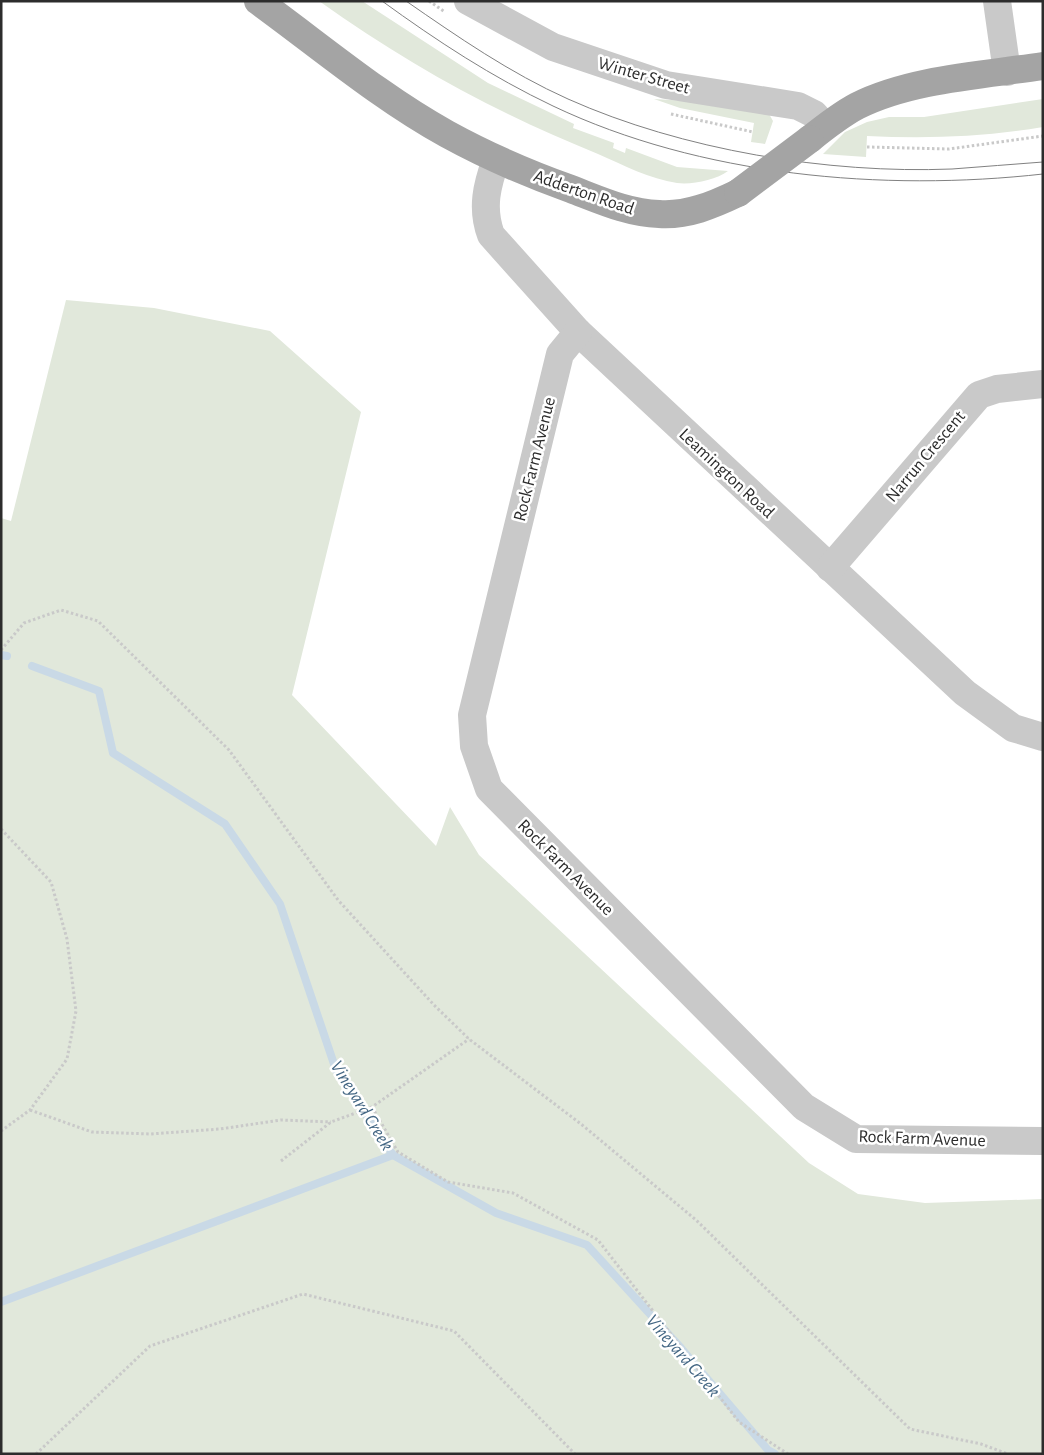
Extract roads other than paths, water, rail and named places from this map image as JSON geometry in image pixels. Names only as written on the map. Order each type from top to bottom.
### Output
[{"type":"main road","name":"Adderton Road","points":[[258,1],[415,114],[496,160],[551,182],[635,211],[659,214],[684,213],[704,208],[738,193],[818,132],[858,106],[888,94],[920,85],[1043,66]]},
{"type":"street","name":"Winter Street","points":[[468,1],[553,47],[666,85],[798,106],[814,114],[818,132]]},
{"type":"street","points":[[997,1],[1007,72]]},
{"type":"street","name":"Leamington Road","points":[[496,160],[484,205],[490,235],[578,332],[964,693],[992,715],[1013,728],[1043,737]]},
{"type":"street","name":"Rock Farm Avenue","points":[[578,332],[560,354],[472,715],[474,746],[489,789],[804,1107],[856,1139],[1043,1141]]},
{"type":"street","name":"Narrun Crescent","points":[[830,568],[979,395],[996,389],[1043,384]]},
{"type":"waterway","name":"Vineyard Creek","points":[[1,655],[7,656]]},
{"type":"waterway","name":"Vineyard Creek","points":[[32,666],[99,691],[113,753],[225,824],[280,904],[336,1070],[393,1155],[496,1213],[587,1245],[681,1348],[768,1450],[775,1454]]},
{"type":"waterway","points":[[1,1302],[393,1155]]},
{"type":"tram line","points":[[382,1],[465,58],[530,95],[610,130],[669,149],[730,163],[793,173],[856,179],[920,181],[982,179],[1043,174]]},
{"type":"tram line","points":[[406,1],[485,54],[547,89],[612,117],[707,145],[756,155],[806,162],[905,170],[952,169],[1043,162]]}]
